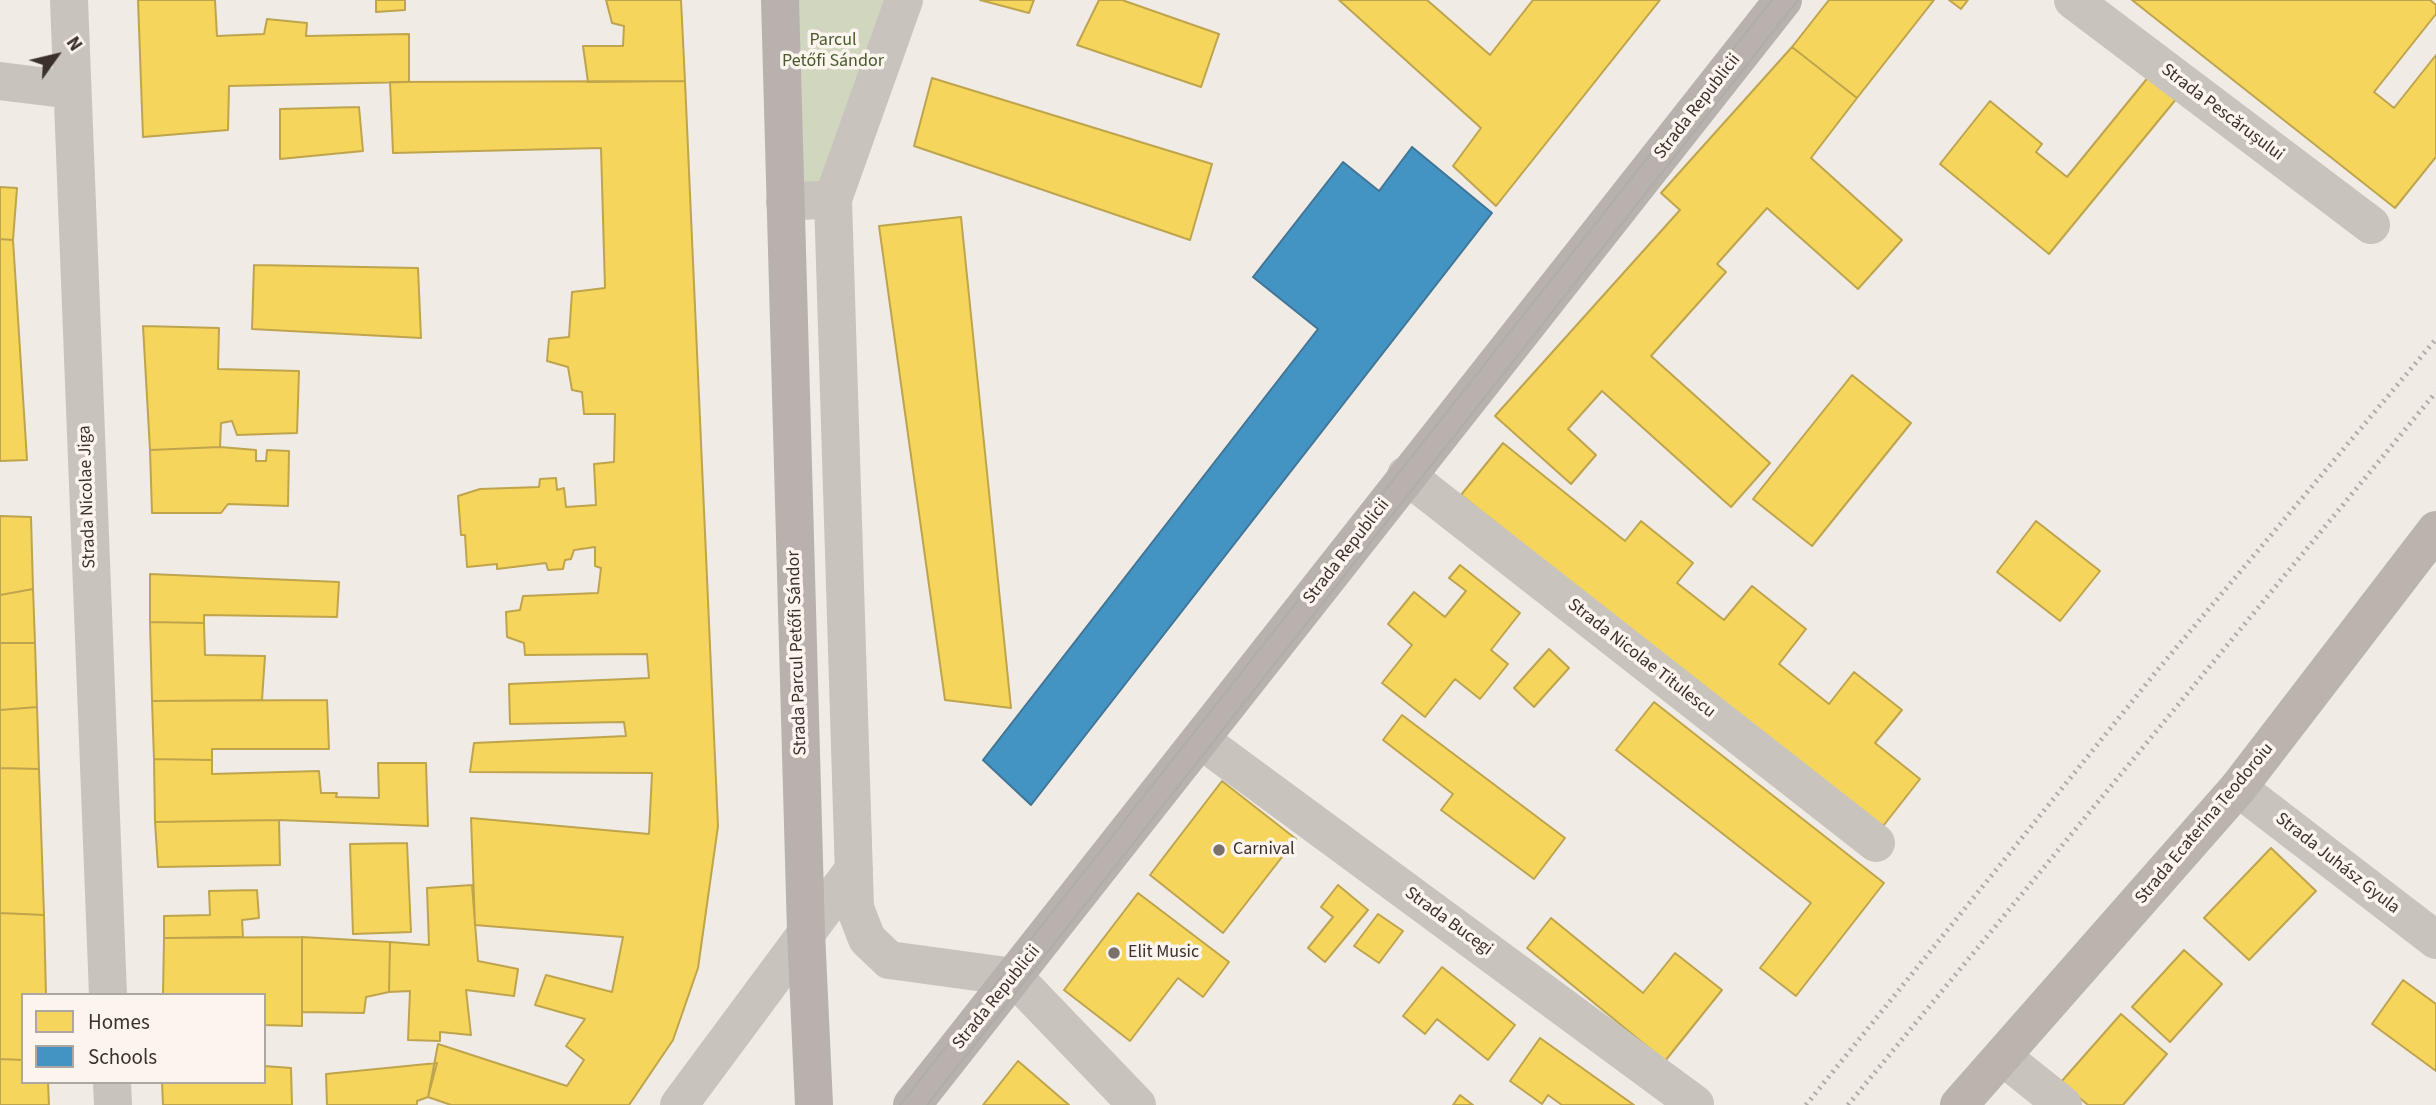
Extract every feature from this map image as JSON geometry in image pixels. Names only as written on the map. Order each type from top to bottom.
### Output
[{"type":"main road","name":"Strada Parcul Petőfi Sándor","points":[[780,0],[806,932],[814,1105]]},
{"type":"main road","name":"Strada Republicii","points":[[912,1105],[1202,741],[1406,475],[1783,0]]},
{"type":"main road","name":"Strada Ecaterina Teodoroiu","points":[[1959,1105],[2238,788],[2436,530]]},
{"type":"street","name":"Strada Nicolae Jiga","points":[[69,0],[108,993]]},
{"type":"street","points":[[904,0],[833,199],[856,908],[867,939],[889,960],[1014,977],[1137,1105]]},
{"type":"street","name":"Strada Pescărușului","points":[[2073,0],[2371,225]]},
{"type":"street","points":[[0,81],[72,90]]},
{"type":"street","points":[[785,202],[833,199]]},
{"type":"street","name":"Strada Nicolae Titulescu","points":[[1406,475],[1876,843]]},
{"type":"street","name":"Strada Bucegi","points":[[1202,741],[1695,1104]]},
{"type":"street","name":"Strada Juhász Gyula","points":[[2238,788],[2436,940]]},
{"type":"street","points":[[679,1105],[854,869]]},
{"type":"street","points":[[2003,1057],[2063,1105]]},
{"type":"street","points":[[112,1084],[113,1105]]},
{"type":"green space","name":"Parcul Petőfi Sándor","points":[[780,0],[906,0],[833,199],[785,202]]},
{"type":"building: Homes","points":[[138,0],[215,0],[217,36],[264,34],[267,19],[307,23],[306,36],[409,34],[409,82],[229,86],[228,130],[143,137]]},
{"type":"building: Homes","points":[[376,0],[405,0],[405,10],[376,12]]},
{"type":"building: Homes","points":[[606,0],[681,0],[685,81],[588,82],[583,46],[623,46],[624,26],[612,23]]},
{"type":"building: Homes","points":[[980,0],[1034,0],[1029,13]]},
{"type":"building: Homes","points":[[1099,0],[1122,0],[1219,34],[1201,87],[1077,45]]},
{"type":"building: Homes","points":[[1339,0],[1427,0],[1490,55],[1533,0],[1660,0],[1496,206],[1453,166],[1481,128]]},
{"type":"building: Homes","points":[[1829,0],[1934,0],[1857,98],[1792,47]]},
{"type":"building: Homes","points":[[1949,0],[1968,0],[1961,9]]},
{"type":"building: Homes","points":[[2132,0],[2430,0],[2436,5],[2436,14],[2374,92],[2394,108],[2436,55],[2436,157],[2395,208]]},
{"type":"building: Homes","points":[[1792,47],[1857,98],[1811,158],[1902,240],[1858,289],[1767,208],[1717,264],[1726,272],[1651,356],[1770,463],[1731,507],[1602,391],[1568,429],[1596,455],[1571,484],[1495,416],[1680,210],[1661,193]]},
{"type":"building: Homes","points":[[2150,75],[2177,98],[2049,254],[1940,164],[1990,101],[2042,144],[2036,152],[2067,177]]},
{"type":"building: Homes","points":[[932,78],[1212,164],[1190,240],[914,146]]},
{"type":"building: Homes","points":[[685,81],[718,826],[698,968],[673,1040],[629,1105],[451,1105],[428,1097],[438,1044],[567,1086],[584,1060],[566,1046],[585,1019],[535,1005],[546,975],[612,992],[623,937],[475,925],[471,818],[649,834],[652,773],[470,772],[474,743],[626,736],[624,722],[510,724],[509,684],[649,678],[647,654],[525,655],[524,643],[507,637],[506,612],[520,610],[523,596],[598,593],[601,568],[595,566],[595,547],[574,550],[571,559],[565,560],[563,569],[548,570],[546,563],[497,569],[497,564],[467,567],[465,535],[461,535],[458,496],[480,489],[539,487],[540,479],[556,478],[557,490],[564,488],[566,507],[596,505],[594,464],[614,462],[615,414],[584,414],[582,392],[572,390],[568,367],[547,361],[549,339],[569,337],[572,292],[605,288],[601,148],[393,153],[390,82]]},
{"type":"building: Homes","points":[[359,107],[363,151],[280,159],[280,109]]},
{"type":"building: Homes","points":[[0,187],[17,188],[13,240],[0,239]]},
{"type":"building: Homes","points":[[961,217],[1011,708],[945,700],[879,226]]},
{"type":"building: Homes","points":[[0,239],[13,240],[27,460],[0,461]]},
{"type":"building: Homes","points":[[254,265],[418,268],[421,338],[252,329]]},
{"type":"building: Homes","points":[[143,326],[219,328],[218,369],[299,371],[297,433],[237,435],[232,421],[221,423],[220,447],[150,450]]},
{"type":"building: Homes","points":[[1852,375],[1911,423],[1812,546],[1753,499]]},
{"type":"building: Homes","points":[[1503,443],[1625,541],[1641,521],[1693,563],[1677,583],[1724,620],[1752,586],[1806,629],[1779,664],[1829,704],[1854,672],[1902,710],[1875,743],[1920,779],[1880,830],[1461,495]]},
{"type":"building: Homes","points":[[220,447],[256,450],[256,461],[266,461],[267,450],[289,451],[288,506],[228,504],[221,513],[152,513],[150,450]]},
{"type":"building: Homes","points":[[0,516],[31,517],[33,589],[0,595]]},
{"type":"building: Homes","points":[[2036,521],[2100,571],[2060,621],[1997,572]]},
{"type":"building: Homes","points":[[1460,565],[1520,613],[1491,650],[1508,664],[1480,699],[1455,679],[1425,717],[1382,683],[1412,645],[1388,624],[1414,592],[1445,617],[1466,591],[1449,578]]},
{"type":"building: Homes","points":[[150,574],[339,582],[337,617],[204,615],[204,623],[150,622]]},
{"type":"building: Homes","points":[[33,589],[35,643],[0,643],[0,595]]},
{"type":"building: Homes","points":[[150,622],[204,623],[205,655],[265,656],[262,700],[152,701]]},
{"type":"building: Homes","points":[[0,643],[35,643],[37,707],[0,710]]},
{"type":"building: Homes","points":[[1549,649],[1569,668],[1534,707],[1514,688]]},
{"type":"building: Homes","points":[[327,700],[329,749],[212,749],[212,760],[154,759],[152,701]]},
{"type":"building: Homes","points":[[1654,702],[1884,883],[1796,996],[1760,968],[1811,903],[1616,750]]},
{"type":"building: Homes","points":[[37,707],[39,769],[0,768],[0,710]]},
{"type":"building: Homes","points":[[1402,715],[1565,838],[1534,879],[1441,810],[1453,794],[1383,740]]},
{"type":"building: Homes","points":[[154,759],[212,760],[212,774],[319,771],[321,793],[337,793],[336,797],[379,798],[378,763],[426,763],[428,826],[279,820],[155,822]]},
{"type":"building: Homes","points":[[0,768],[39,769],[44,915],[0,913]]},
{"type":"building: Homes","points":[[1222,781],[1296,839],[1223,933],[1150,875]]},
{"type":"building: Homes","points":[[279,820],[280,865],[158,867],[155,822]]},
{"type":"building: Homes","points":[[407,843],[411,932],[353,934],[350,844]]},
{"type":"building: Homes","points":[[2271,848],[2316,891],[2249,960],[2204,918]]},
{"type":"building: Homes","points":[[472,885],[478,961],[518,969],[514,996],[466,990],[471,1035],[440,1032],[440,1041],[408,1040],[410,991],[389,992],[390,942],[429,945],[427,888]]},
{"type":"building: Homes","points":[[1338,885],[1368,910],[1325,962],[1308,948],[1333,917],[1321,907]]},
{"type":"building: Homes","points":[[257,890],[259,918],[242,920],[243,937],[164,938],[164,916],[210,915],[209,891]]},
{"type":"building: Homes","points":[[1138,893],[1229,962],[1203,997],[1178,978],[1130,1041],[1064,990]]},
{"type":"building: Homes","points":[[0,913],[44,915],[46,993],[21,993],[21,1060],[0,1059]]},
{"type":"building: Homes","points":[[1378,914],[1403,931],[1379,963],[1354,946]]},
{"type":"building: Homes","points":[[1551,918],[1643,993],[1675,953],[1722,990],[1665,1061],[1527,948]]},
{"type":"building: Homes","points":[[302,937],[302,1026],[266,1025],[266,993],[163,993],[164,938]]},
{"type":"building: Homes","points":[[302,937],[390,942],[389,992],[366,997],[364,1013],[302,1012]]},
{"type":"building: Homes","points":[[2184,950],[2222,984],[2170,1042],[2132,1007]]},
{"type":"building: Homes","points":[[1442,967],[1515,1025],[1488,1060],[1437,1019],[1425,1034],[1403,1016]]},
{"type":"building: Homes","points":[[2403,980],[2436,1004],[2436,1071],[2372,1024]]},
{"type":"building: Homes","points":[[2121,1014],[2167,1054],[2123,1105],[2088,1105],[2061,1082]]},
{"type":"building: Homes","points":[[1540,1038],[1634,1105],[1562,1105],[1548,1095],[1542,1104],[1510,1081]]},
{"type":"building: Homes","points":[[0,1059],[21,1060],[21,1084],[48,1084],[49,1105],[0,1105]]},
{"type":"building: Homes","points":[[1018,1061],[1069,1105],[983,1105]]},
{"type":"building: Homes","points":[[437,1063],[428,1097],[417,1101],[417,1105],[327,1105],[326,1074]]},
{"type":"building: Homes","points":[[266,1066],[291,1068],[292,1105],[163,1105],[162,1084],[266,1084]]},
{"type":"building: Homes","points":[[1460,1095],[1473,1105],[1453,1105]]},
{"type":"building: Schools","points":[[1412,147],[1492,213],[1031,805],[983,760],[1318,329],[1253,277],[1343,162],[1379,191]]},
{"type":"tram line","points":[[900,1105],[1772,0]]},
{"type":"tram line","points":[[927,1105],[1798,0]]},
{"type":"railway","points":[[1806,1105],[2160,667],[2436,339]]},
{"type":"railway","points":[[1848,1105],[2436,392]]},
{"type":"place","name":"Carnival","points":[[1219,850]]},
{"type":"place","name":"Elit Music","points":[[1114,953]]}]
